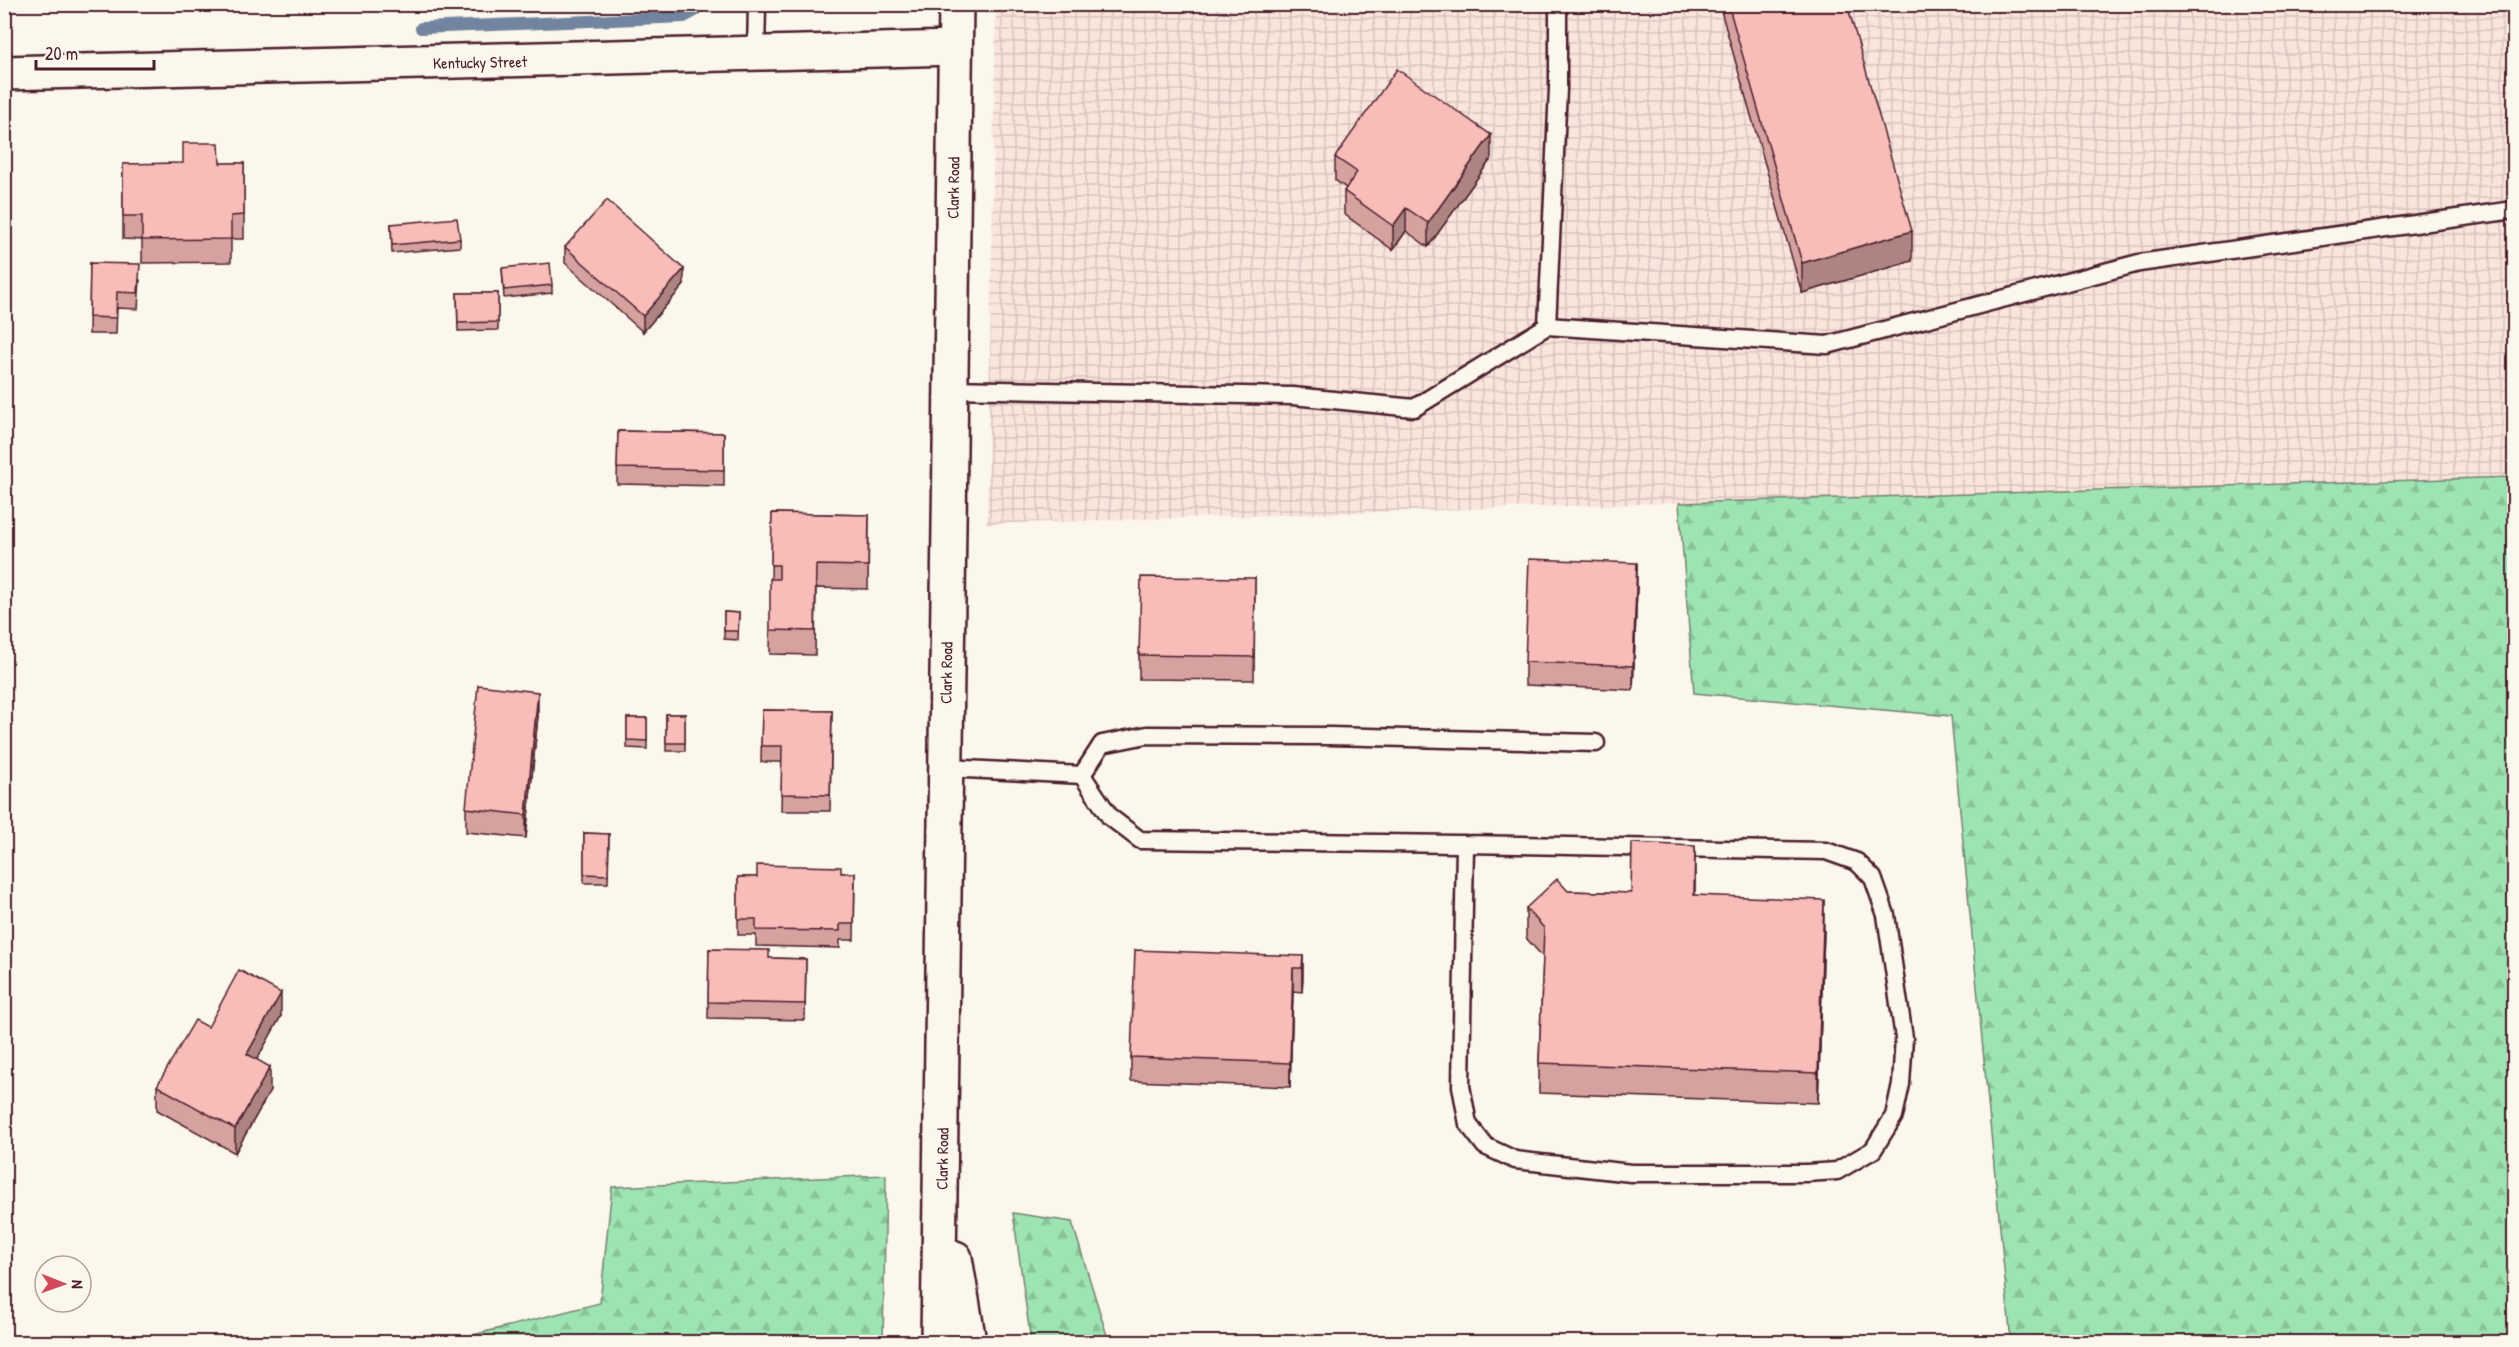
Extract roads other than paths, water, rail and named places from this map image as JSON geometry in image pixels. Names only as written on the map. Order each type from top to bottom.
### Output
[{"type":"street","name":"Clark Road","points":[[938,1342],[956,4]]},
{"type":"street","name":"Kentucky Street","points":[[4,73],[955,48]]},
{"type":"street","points":[[942,1177],[969,1342]]},
{"type":"lane","points":[[756,55],[757,4]]},
{"type":"lane","points":[[1547,326],[1558,89],[1558,4]]},
{"type":"lane","points":[[950,389],[1293,396],[1414,408],[1547,326],[1827,345],[2139,263],[2514,210]]},
{"type":"lane","points":[[1082,775],[1102,744],[1147,735],[1330,736],[1596,743]]},
{"type":"lane","points":[[945,768],[1082,775]]},
{"type":"lane","points":[[1082,775],[1110,817],[1140,840],[1465,844],[1826,851],[1857,862],[1873,878],[1886,915],[1904,1038],[1901,1084],[1894,1116],[1873,1150],[1837,1171],[1631,1173],[1515,1160],[1485,1146],[1468,1124],[1461,1086],[1465,844]]},
{"type":"waterway","points":[[421,28],[684,17],[695,11],[697,4]]}]
